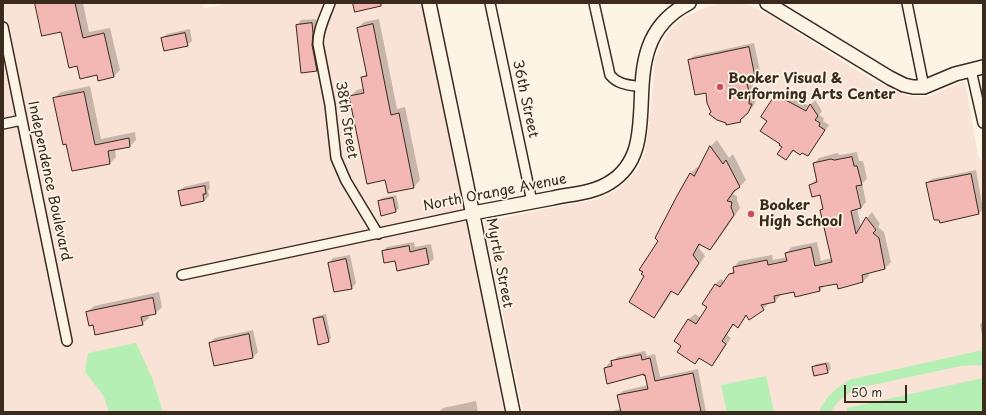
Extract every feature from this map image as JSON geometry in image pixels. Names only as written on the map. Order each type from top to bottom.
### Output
[{"type":"street","name":"38th Street","points":[[330,3],[318,36],[318,44],[330,105],[336,158],[346,181],[378,234]]},
{"type":"street","name":"Myrtle Street","points":[[429,3],[513,412]]},
{"type":"street","name":"36th Street","points":[[490,3],[532,202]]},
{"type":"street","points":[[594,3],[610,75],[614,80],[621,84],[642,87]]},
{"type":"street","name":"North Orange Avenue","points":[[182,275],[473,213],[532,202],[597,188],[607,184],[617,178],[632,161],[639,140],[644,61],[651,40],[663,22],[679,8],[689,3]]},
{"type":"street","points":[[767,3],[904,85],[924,87],[955,74],[977,68],[983,123]]},
{"type":"street","points":[[907,3],[924,87]]},
{"type":"street","name":"Independence Boulevard","points":[[3,27],[67,341]]},
{"type":"street","points":[[3,124],[22,120]]},
{"type":"shaded area","points":[[3,3],[203,3],[204,8],[231,3],[424,3],[467,210],[176,272],[178,281],[469,218],[508,412],[163,412],[153,380],[85,372],[103,395],[109,412],[3,412],[3,128],[18,125],[63,346],[73,344]]},
{"type":"shaded area","name":"Booker High School","points":[[728,3],[749,5],[774,18],[872,80],[908,96],[927,97],[965,81],[978,155],[983,163],[983,412],[523,412],[484,222],[595,200],[619,189],[637,170],[645,153],[651,108],[655,59],[668,32],[684,17],[709,6]]},
{"type":"shaded area","points":[[3,52],[16,117],[3,119]]},
{"type":"green space","points":[[136,343],[153,380],[163,412],[109,412],[103,395],[85,372],[88,353]]},
{"type":"green space","points":[[983,350],[983,366],[961,366],[863,387],[844,396],[831,412],[819,412],[832,392],[852,379]]},
{"type":"green space","points":[[766,376],[774,412],[727,412],[721,385]]},
{"type":"green space","points":[[983,378],[983,412],[847,412],[847,408]]},
{"type":"building","points":[[35,3],[75,3],[83,38],[104,33],[114,77],[98,81],[97,75],[80,79],[77,66],[69,68],[61,32],[42,36]]},
{"type":"building","points":[[353,3],[381,3],[381,6],[355,12]]},
{"type":"building","points":[[312,23],[312,45],[317,71],[301,73],[296,25]]},
{"type":"building","points":[[373,24],[391,115],[399,113],[414,188],[388,193],[385,180],[367,184],[349,96],[364,93],[361,77],[367,76],[357,28]]},
{"type":"building","points":[[185,33],[188,46],[164,51],[161,38]]},
{"type":"building","name":"Booker Visual & Performing Arts Center","points":[[749,47],[756,82],[747,84],[750,95],[749,104],[752,104],[748,113],[740,120],[741,122],[726,125],[726,123],[717,120],[709,114],[711,112],[707,103],[706,93],[695,95],[688,60]]},
{"type":"building","points":[[84,92],[95,145],[129,138],[130,147],[108,151],[110,164],[72,171],[66,144],[63,145],[53,98]]},
{"type":"building","points":[[774,97],[780,100],[782,98],[806,111],[810,104],[818,116],[815,120],[820,123],[819,126],[825,130],[808,156],[802,153],[800,155],[793,150],[786,160],[777,154],[782,147],[779,145],[780,144],[760,131],[767,121],[761,117]]},
{"type":"building","points":[[710,146],[723,164],[726,160],[740,187],[734,191],[727,201],[732,202],[731,207],[734,215],[710,250],[699,244],[693,255],[699,263],[678,295],[671,291],[654,318],[629,302],[644,276],[641,274],[643,272],[639,270],[658,241],[655,238],[690,173],[694,176]]},
{"type":"building","points":[[852,157],[854,166],[857,166],[862,185],[856,186],[861,208],[851,211],[856,234],[866,217],[876,230],[873,233],[879,238],[885,269],[862,275],[863,282],[838,289],[837,284],[819,287],[820,291],[795,297],[794,292],[774,296],[775,302],[761,305],[764,310],[749,320],[746,315],[738,328],[733,324],[722,341],[726,344],[712,366],[699,358],[695,364],[677,352],[681,346],[674,341],[688,319],[696,324],[707,307],[702,304],[715,284],[720,287],[729,274],[734,273],[733,267],[767,260],[768,265],[787,261],[785,253],[811,247],[815,266],[832,262],[820,210],[823,209],[820,195],[812,197],[809,185],[817,182],[813,163],[831,159],[834,160]]},
{"type":"building","points":[[971,174],[979,214],[940,223],[939,220],[934,220],[926,183]]},
{"type":"building","points":[[205,186],[206,194],[203,194],[204,201],[181,206],[178,191]]},
{"type":"building","points":[[393,198],[396,212],[381,216],[378,201]]},
{"type":"building","points":[[409,246],[410,252],[426,248],[429,264],[397,271],[395,261],[384,263],[382,251]]},
{"type":"building","points":[[346,259],[352,289],[334,292],[328,263]]},
{"type":"building","points":[[153,298],[156,314],[141,317],[143,325],[95,335],[93,325],[89,326],[86,312]]},
{"type":"building","points":[[323,317],[329,342],[318,345],[313,319]]},
{"type":"building","points":[[249,334],[253,358],[214,366],[209,343]]},
{"type":"building","points":[[641,355],[642,360],[650,358],[655,381],[693,373],[701,412],[621,412],[617,395],[648,389],[645,375],[644,376],[644,374],[607,384],[604,368],[612,366],[611,361]]},
{"type":"building","points":[[826,364],[828,373],[814,376],[812,367]]},
{"type":"place","name":"Booker Visual & Performing Arts Center","points":[[720,87]]},
{"type":"place","name":"Booker High School","points":[[751,214]]}]
